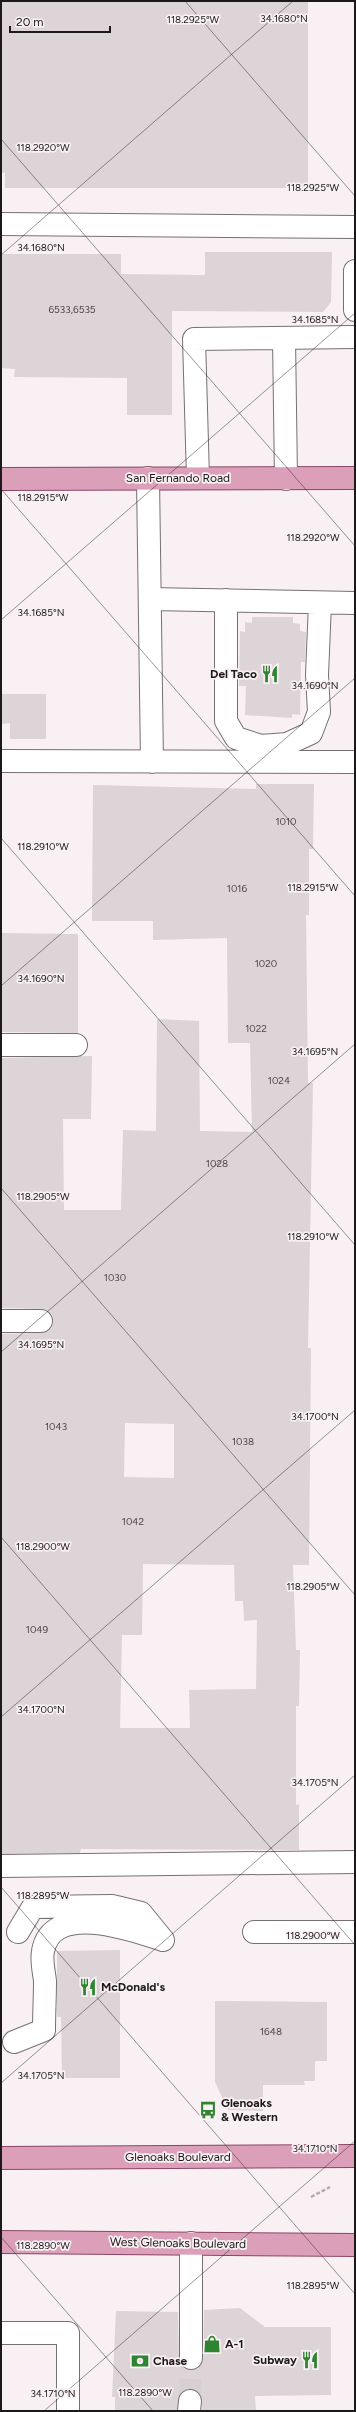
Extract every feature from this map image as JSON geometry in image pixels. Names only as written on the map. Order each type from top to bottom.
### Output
[{"type":"main road","name":"San Fernando Road","points":[[1,479],[355,478]]},
{"type":"main road","name":"Glenoaks Boulevard","points":[[1,2158],[355,2156]]},
{"type":"main road","name":"West Glenoaks Boulevard","points":[[1,2242],[355,2245]]},
{"type":"street","points":[[1,224],[355,227]]},
{"type":"street","points":[[355,271],[355,310]]},
{"type":"street","points":[[198,478],[194,339],[355,337]]},
{"type":"street","points":[[284,338],[286,479]]},
{"type":"street","points":[[148,478],[152,762]]},
{"type":"street","points":[[150,599],[355,603]]},
{"type":"street","points":[[226,600],[226,721],[236,738],[261,746],[287,744],[311,733],[319,712],[317,675],[320,603]]},
{"type":"street","points":[[1,761],[355,762]]},
{"type":"street","points":[[1,1045],[76,1045]]},
{"type":"street","points":[[1,1321],[41,1321]]},
{"type":"street","points":[[1,1866],[355,1862]]},
{"type":"street","points":[[14,2042],[44,2030],[45,1982],[43,1952],[47,1937],[56,1929],[85,1922],[115,1924],[163,1940],[141,1913],[112,1906],[34,1907],[18,1932]]},
{"type":"street","points":[[254,1932],[355,1932]]},
{"type":"street","points":[[190,2243],[191,2358]]},
{"type":"street","points":[[1,2333],[68,2333],[68,2411]]},
{"type":"path","points":[[311,2197],[330,2187]]},
{"type":"building","points":[[1,1],[308,1],[308,188],[5,188],[5,173],[1,173]]},
{"type":"building","points":[[205,252],[332,252],[331,302],[323,312],[172,311],[172,415],[127,415],[127,378],[14,377],[15,369],[1,368],[1,254],[121,254],[121,274],[205,275]]},
{"type":"building","name":"Del Taco","points":[[252,617],[293,617],[293,623],[300,624],[300,631],[306,632],[305,662],[301,662],[300,715],[292,714],[292,718],[245,715],[246,686],[239,686],[240,631],[245,632],[245,622],[252,623]]},
{"type":"building","points":[[1,694],[46,694],[46,739],[10,739],[10,723],[1,724]]},
{"type":"building","points":[[256,784],[314,784],[313,849],[309,849],[309,915],[306,915],[308,1083],[313,1083],[308,1348],[311,1348],[309,1565],[293,1565],[296,1650],[300,1650],[299,1706],[296,1706],[296,1805],[299,1804],[299,1850],[81,1849],[80,1853],[1,1854],[1,1334],[41,1333],[52,1328],[53,1321],[52,1314],[41,1309],[1,1308],[1,1058],[92,1056],[91,1119],[63,1119],[64,1210],[121,1210],[123,1130],[156,1131],[157,1019],[199,1021],[200,1131],[252,1132],[250,1043],[228,1043],[227,938],[153,940],[153,921],[92,921],[93,785],[256,789]],"holes":[[[125,1423],[174,1424],[174,1478],[124,1477]],[[143,1564],[234,1565],[235,1601],[243,1601],[244,1621],[257,1620],[256,1689],[189,1690],[190,1728],[120,1728],[122,1635],[142,1635]]]},
{"type":"building","points":[[1,933],[78,934],[78,1033],[1,1032]]},
{"type":"building","name":"McDonald's","points":[[120,1950],[120,2078],[62,2078],[61,2017],[57,2017],[57,1951]]},
{"type":"building","points":[[215,2001],[327,2002],[327,2061],[315,2061],[315,2081],[304,2081],[305,2085],[263,2085],[263,2111],[228,2110],[215,2082]]},
{"type":"building","points":[[240,2308],[265,2327],[331,2327],[331,2395],[255,2396],[256,2411],[202,2411],[201,2396],[191,2389],[180,2394],[177,2411],[115,2411],[115,2397],[112,2397],[116,2311],[178,2312],[179,2358],[184,2369],[191,2370],[198,2369],[203,2358],[204,2310]]},
{"type":"tunnel","points":[[190,2401],[191,2358]]},
{"type":"place","name":"Del Taco","points":[[270,674]]},
{"type":"place","name":"McDonald's","points":[[88,1987]]},
{"type":"place","name":"Glenoaks & Western","points":[[208,2110]]},
{"type":"place","name":"A-1","points":[[212,2344]]},
{"type":"place","name":"Subway","points":[[310,2360]]},
{"type":"place","name":"Chase","points":[[140,2361]]}]
